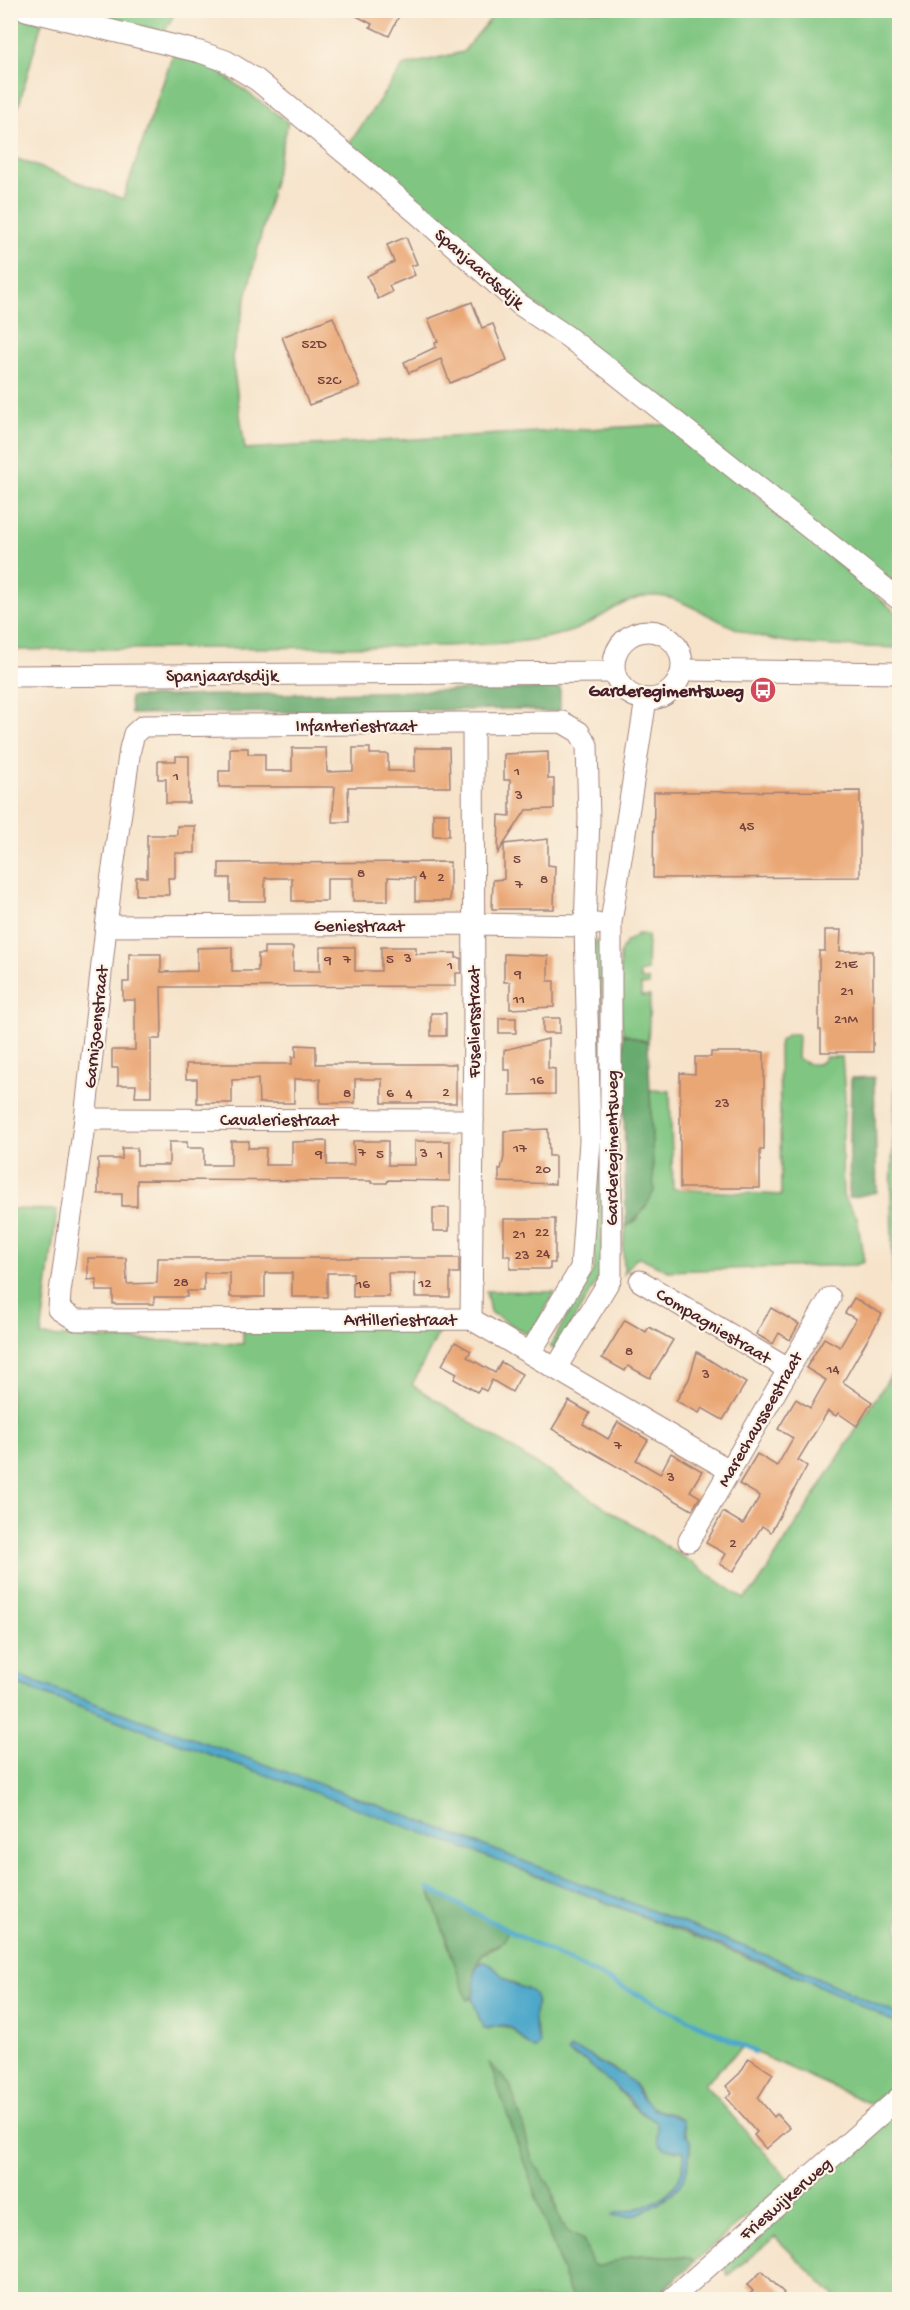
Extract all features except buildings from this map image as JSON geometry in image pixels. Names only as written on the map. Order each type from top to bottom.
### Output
[{"type":"street","name":"Spanjaardsdijk","points":[[26,10],[200,52],[226,61],[257,80],[418,214],[519,304],[568,337],[612,371],[900,600]]},
{"type":"street","points":[[640,630],[654,630],[666,635],[676,644],[682,656],[683,670],[674,688],[666,695],[645,699],[635,697],[618,682],[614,672],[614,658],[619,646],[628,636],[640,630]]},
{"type":"street","points":[[683,670],[900,674]]},
{"type":"street","name":"Spanjaardsdijk","points":[[10,676],[614,672]]},
{"type":"street","name":"Garderegimentsweg","points":[[556,1368],[611,1278],[611,922],[645,699]]},
{"type":"street","name":"Infanteriestraat","points":[[134,734],[143,726],[562,722],[579,732]]},
{"type":"street","name":"Fuseliersstraat","points":[[471,1319],[474,1027],[473,724]]},
{"type":"street","name":"Garderegimentsweg","points":[[530,1353],[581,1268],[590,1141],[585,926],[589,818],[587,745],[579,732]]},
{"type":"street","name":"Garnizoenstraat","points":[[67,1316],[59,1309],[60,1292],[84,1119],[106,926],[134,734]]},
{"type":"street","name":"Geniestraat","points":[[106,926],[472,924],[585,926],[611,922]]},
{"type":"street","name":"Cavaleriestraat","points":[[84,1119],[473,1120]]},
{"type":"street","name":"Compagniestraat","points":[[640,1281],[788,1369]]},
{"type":"street","name":"Marechausseestraat","points":[[689,1541],[830,1298]]},
{"type":"street","name":"Artilleriestraat","points":[[67,1316],[76,1320],[119,1321],[471,1319],[729,1470]]},
{"type":"street","name":"Frieswijkerweg","points":[[670,2300],[900,2097]]},
{"type":"green space","points":[[41,11],[176,11],[161,38]]},
{"type":"green space","points":[[497,11],[899,11],[899,595],[344,151],[403,66],[463,52]]},
{"type":"green space","points":[[11,14],[42,22],[11,133]]},
{"type":"green space","points":[[173,54],[207,63],[288,122],[232,357],[245,449],[673,424],[899,615],[899,648],[826,646],[771,639],[742,631],[679,601],[657,596],[622,604],[569,632],[506,643],[442,646],[11,650],[10,156],[123,199]]},
{"type":"green space","points":[[560,688],[560,711],[541,712],[525,709],[131,714],[130,697]]},
{"type":"green space","points":[[638,934],[648,935],[647,971],[639,973],[641,980],[648,980],[649,985],[641,985],[641,996],[650,996],[648,1042],[623,1034],[620,1008],[620,953],[626,942]]},
{"type":"green space","points":[[596,940],[602,951],[602,1273],[555,1350],[550,1346],[594,1269],[594,942]]},
{"type":"green space","points":[[623,1034],[648,1042],[654,1191],[643,1211],[626,1227]]},
{"type":"green space","points":[[788,1034],[798,1034],[797,1058],[804,1062],[816,1064],[826,1057],[842,1057],[845,1097],[842,1149],[843,1196],[857,1217],[864,1262],[855,1265],[668,1271],[640,1257],[636,1258],[624,1274],[623,1245],[626,1227],[638,1219],[652,1147],[650,1090],[670,1091],[673,1189],[781,1195],[779,1047],[780,1041]]},
{"type":"green space","points":[[896,1074],[900,1074],[900,1288],[893,1289],[891,1191]]},
{"type":"green space","points":[[874,1077],[877,1192],[849,1198],[851,1078]]},
{"type":"green space","points":[[10,1209],[57,1210],[41,1336],[243,1344],[243,1327],[441,1328],[412,1385],[691,1562],[744,1599],[757,1586],[899,1362],[899,2015],[781,1961],[402,1814],[11,1673]]},
{"type":"green space","points":[[486,1291],[555,1292],[530,1336],[490,1312]]},
{"type":"green space","points":[[10,1682],[406,1825],[818,1985],[867,2007],[899,2025],[899,2078],[871,2104],[743,2047],[704,2084],[789,2180],[694,2262],[690,2258],[649,2255],[631,2256],[598,2267],[592,2264],[583,2240],[572,2235],[561,2223],[553,2193],[533,2162],[490,2064],[572,2299],[11,2299]],"holes":[[[429,1890],[500,1945],[481,1955],[479,1963],[485,1962],[508,1981],[523,1988],[537,2002],[533,2019],[539,2039],[537,2048],[528,2045],[511,2028],[487,2029],[480,2021],[472,1998],[468,2000]],[[570,2055],[595,2061],[619,2072],[635,2085],[649,2105],[675,2115],[682,2121],[690,2141],[689,2158],[684,2176],[673,2192],[649,2209],[630,2216],[613,2215],[652,2203],[672,2188],[683,2166],[684,2151],[675,2151],[657,2135],[656,2122],[639,2112],[599,2071],[580,2058]]]},
{"type":"green space","points":[[429,1889],[507,1930],[504,1940],[484,1952],[476,1965],[475,1992],[467,2000]]},
{"type":"green space","points":[[489,2062],[510,2085],[532,2160],[552,2189],[554,2204],[562,2225],[567,2231],[583,2240],[592,2264],[598,2267],[631,2256],[649,2255],[690,2258],[694,2262],[653,2299],[572,2299]]},
{"type":"green space","points":[[899,2106],[899,2299],[838,2299],[775,2237],[728,2275],[725,2270],[728,2260]]},
{"type":"water","points":[[11,1673],[402,1814],[781,1961],[899,2015],[899,2025],[786,1971],[518,1868],[11,1682]]},
{"type":"water","points":[[484,1962],[492,1966],[509,1982],[534,1994],[536,2002],[534,2025],[540,2045],[535,2049],[508,2026],[483,2028],[472,1998],[476,1968]]},
{"type":"water","points":[[570,2049],[588,2054],[599,2063],[623,2075],[633,2083],[643,2099],[654,2109],[682,2119],[685,2133],[690,2141],[686,2174],[672,2193],[653,2207],[632,2215],[613,2215],[642,2207],[664,2196],[673,2188],[683,2166],[684,2151],[663,2147],[658,2140],[655,2121],[639,2111],[629,2099],[584,2060],[567,2053]]},
{"type":"waterway","points":[[429,1889],[755,2052]]},
{"type":"place","name":"Garderegimentsweg","points":[[763,690]]}]
